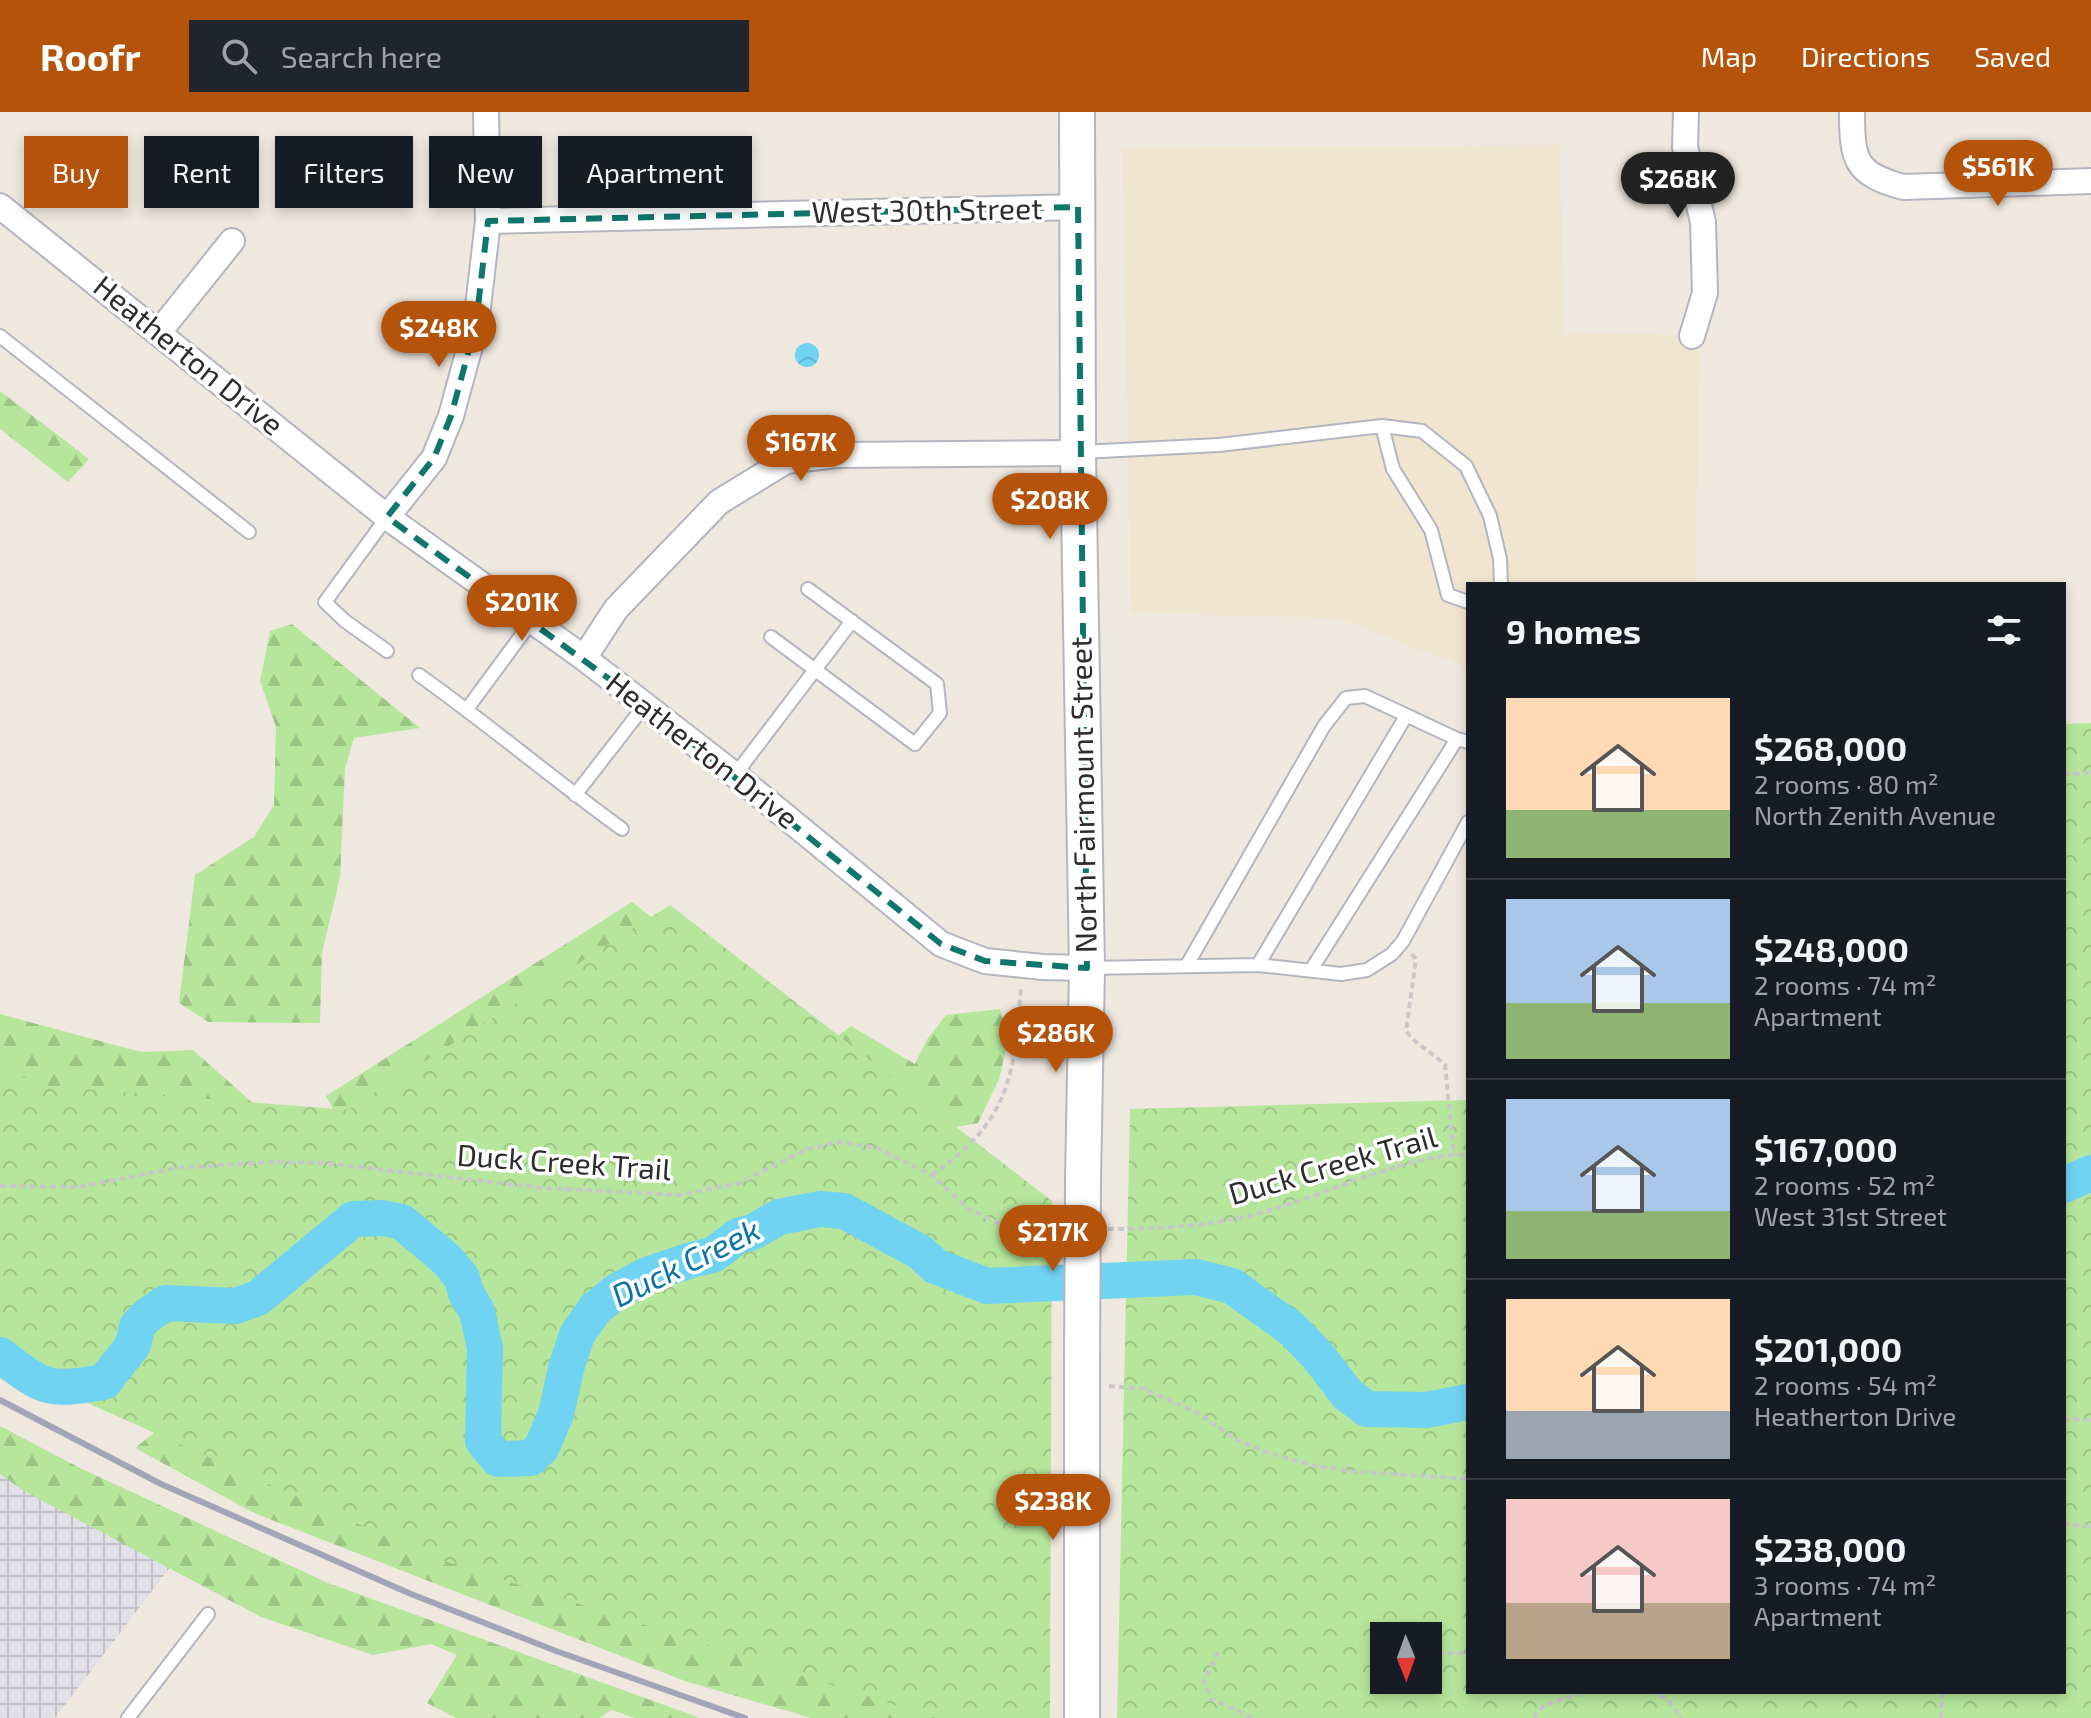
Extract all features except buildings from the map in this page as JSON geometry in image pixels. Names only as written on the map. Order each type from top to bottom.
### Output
[{"type":"street","points":[[387,517],[434,458],[451,416],[476,324],[488,221],[486,112]]},
{"type":"street","name":"North Fairmount Street","points":[[1077,112],[1078,453],[1087,968],[1083,1180],[1082,1718]]},
{"type":"street","points":[[1686,112],[1685,147],[1703,222],[1705,293],[1692,336]]},
{"type":"street","points":[[1852,112],[1855,154],[1866,173],[1903,187],[2091,181]]},
{"type":"street","name":"Heatherton Drive","points":[[0,206],[387,517],[645,705],[941,944],[985,961],[1087,968]]},
{"type":"street","name":"West 30th Street","points":[[488,221],[1078,207]]},
{"type":"street","points":[[159,332],[232,241]]},
{"type":"street","points":[[584,658],[616,609],[719,502],[786,461],[836,455],[1078,453]]},
{"type":"lane","points":[[0,336],[249,532]]},
{"type":"lane","points":[[1078,453],[1219,445],[1382,426],[1422,431],[1466,466],[1490,516],[1500,559],[1501,582]]},
{"type":"lane","points":[[1382,426],[1393,469],[1431,530],[1448,595],[1466,601]]},
{"type":"lane","points":[[387,517],[325,602],[345,621],[387,651]]},
{"type":"lane","points":[[771,637],[915,744],[940,713],[937,684],[808,589]]},
{"type":"lane","points":[[467,709],[532,621]]},
{"type":"lane","points":[[735,775],[852,621]]},
{"type":"lane","points":[[419,675],[622,829]]},
{"type":"lane","points":[[1187,965],[1324,726],[1346,698],[1365,696],[1462,741],[1311,970]]},
{"type":"lane","points":[[575,795],[645,705]]},
{"type":"lane","points":[[1258,965],[1406,716]]},
{"type":"lane","points":[[1087,968],[1258,965],[1341,974],[1367,970],[1392,954],[1403,941],[1463,840]]},
{"type":"lane","points":[[128,1718],[208,1614]]},
{"type":"path","points":[[2066,774],[2091,773]]},
{"type":"path","points":[[1403,941],[1416,959],[1406,1031],[1413,1041],[1445,1065],[1454,1155]]},
{"type":"path","points":[[932,1175],[960,1156],[997,1109],[1011,1076],[1017,1051],[1022,965]]},
{"type":"path","name":"Duck Creek Trail","points":[[0,1186],[79,1187],[176,1168],[273,1162],[323,1163],[544,1188],[679,1195],[739,1183],[805,1150],[840,1142],[877,1148],[932,1175],[967,1208],[1000,1224],[1064,1229]]},
{"type":"path","name":"Duck Creek Trail","points":[[1107,1229],[1219,1221],[1266,1211],[1381,1170],[1466,1154]]},
{"type":"path","points":[[1082,1375],[1144,1389],[1202,1415],[1233,1438],[1266,1452],[1311,1465],[1349,1471],[1466,1479]]},
{"type":"path","points":[[2066,1419],[2091,1420]]},
{"type":"path","points":[[2066,1524],[2091,1526]]},
{"type":"path","points":[[1218,1652],[1204,1681],[1211,1699],[1254,1718]]},
{"type":"path","points":[[1442,1654],[1466,1653]]},
{"type":"path","points":[[1534,1718],[1544,1705],[1580,1694]]},
{"type":"path","points":[[1656,1694],[1667,1698],[1681,1718]]},
{"type":"path","points":[[1941,1718],[1942,1694]]},
{"type":"highlighted area","points":[[1078,207],[1087,968],[985,961],[941,944],[645,705],[387,517],[434,458],[451,416],[476,324],[488,221]]},
{"type":"shaded area","points":[[1560,145],[1564,333],[1678,335],[1699,353],[1696,582],[1466,582],[1466,667],[1337,618],[1131,613],[1122,147]]},
{"type":"shaded area","points":[[0,1462],[185,1548],[55,1718],[0,1718]]},
{"type":"green space","points":[[0,391],[89,459],[68,482],[0,429]]},
{"type":"green space","points":[[292,624],[420,728],[354,738],[345,769],[340,877],[322,953],[320,1023],[208,1022],[179,1003],[195,875],[254,837],[274,805],[276,727],[260,681],[270,631]]},
{"type":"green space","points":[[2091,723],[2091,1718],[1117,1718],[1130,1109],[1466,1100],[1466,1694],[2066,1694],[2066,724]]},
{"type":"green space","points":[[632,902],[821,1048],[851,1026],[915,1064],[926,1041],[946,1015],[1000,1009],[1009,1038],[999,1079],[978,1123],[880,1141],[354,1148],[326,1096]]},
{"type":"green space","points":[[670,905],[1052,1201],[1050,1718],[936,1718],[432,1557],[0,1364],[0,1066],[47,1086],[348,1110]]},
{"type":"green space","points":[[0,1014],[141,1052],[193,1050],[272,1120],[0,1165]]},
{"type":"green space","points":[[185,1409],[1028,1718],[811,1718],[685,1681],[254,1513],[135,1448]]},
{"type":"green space","points":[[0,1426],[82,1469],[328,1583],[700,1718],[634,1718],[612,1710],[599,1718],[456,1718],[427,1703],[457,1655],[431,1644],[373,1655],[261,1617],[24,1491],[0,1474]]},
{"type":"water","points":[[807,343],[815,347],[819,355],[815,363],[807,367],[799,363],[795,355],[799,347]]},
{"type":"waterway","name":"Duck Creek","points":[[2066,1184],[2091,1173]]},
{"type":"waterway","name":"Duck Creek","points":[[0,1355],[48,1385],[58,1387],[104,1382],[133,1345],[137,1326],[166,1303],[236,1306],[258,1298],[353,1219],[383,1218],[402,1222],[447,1260],[462,1278],[466,1293],[477,1311],[485,1348],[483,1441],[498,1459],[531,1458],[542,1447],[556,1414],[577,1335],[595,1309],[617,1291],[647,1275],[713,1255],[738,1236],[753,1232],[779,1217],[820,1209],[844,1211],[920,1252],[935,1266],[987,1286],[1196,1277],[1232,1286],[1292,1329],[1348,1395],[1367,1409],[1426,1410],[1466,1402]]},
{"type":"railway","points":[[0,1400],[161,1484],[411,1594],[556,1651],[745,1718]]}]
